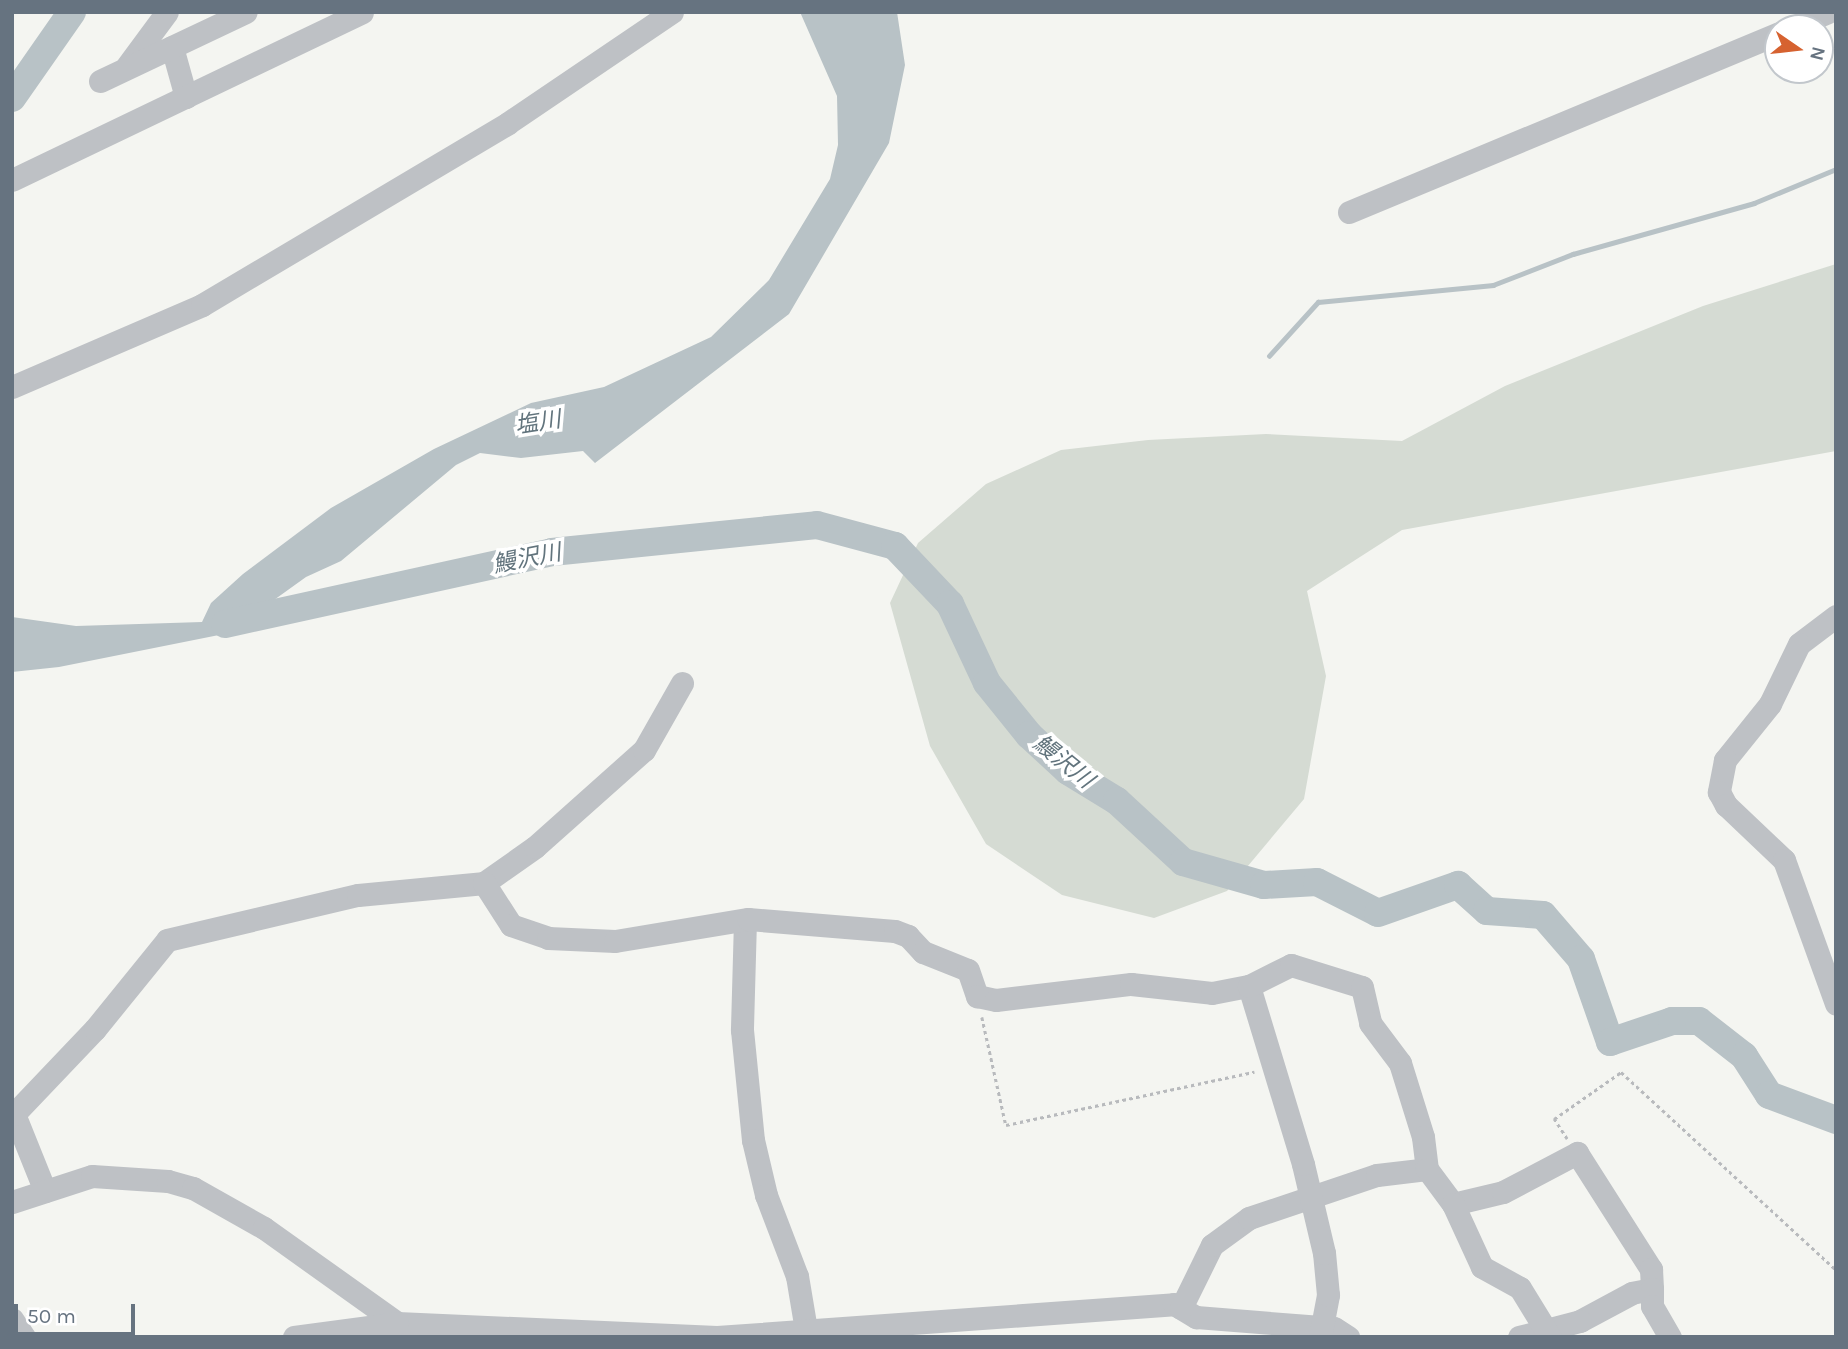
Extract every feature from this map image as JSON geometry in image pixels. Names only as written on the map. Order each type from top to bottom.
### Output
[{"type":"street","points":[[124,70],[167,12]]},
{"type":"street","points":[[100,81],[246,12]]},
{"type":"street","points":[[12,180],[362,12]]},
{"type":"street","points":[[12,387],[202,304],[508,122],[672,12]]},
{"type":"street","points":[[1349,212],[1764,39]]},
{"type":"street","points":[[172,47],[186,97]]},
{"type":"street","points":[[1836,616],[1799,644],[1770,704],[1725,760],[1719,792],[1726,806],[1784,860],[1836,1004]]},
{"type":"street","points":[[45,1191],[14,1114],[95,1029],[167,940],[358,895],[484,883],[535,847],[645,750],[682,683]]},
{"type":"street","points":[[484,883],[511,925],[548,938],[615,941],[745,919],[895,931],[908,936],[923,952],[968,970],[977,996],[996,1000],[1131,984],[1212,993],[1250,986],[1291,965],[1362,987],[1370,1023],[1400,1063],[1423,1137],[1427,1169],[1453,1204],[1482,1267],[1520,1288],[1548,1333]]},
{"type":"street","points":[[745,919],[742,1030],[753,1140],[766,1195],[797,1276],[806,1330]]},
{"type":"street","points":[[1250,986],[1311,1197],[1328,1295],[1321,1333]]},
{"type":"street","points":[[1453,1204],[1503,1192],[1577,1153],[1651,1269],[1652,1306],[1670,1337]]},
{"type":"street","points":[[1193,1320],[1212,1245],[1249,1218],[1377,1175],[1427,1169]]},
{"type":"street","points":[[12,1202],[92,1175],[168,1181],[194,1188],[264,1228],[397,1323]]},
{"type":"street","points":[[1519,1337],[1548,1333],[1580,1321],[1632,1293],[1652,1289]]},
{"type":"street","points":[[293,1337],[397,1323],[718,1337],[1174,1304],[1193,1320],[1321,1333],[1334,1328],[1348,1337]]},
{"type":"street","points":[[12,1320],[24,1337]]},
{"type":"path","points":[[977,996],[1006,1125],[1275,1067]]},
{"type":"path","points":[[1577,1153],[1554,1119],[1621,1072],[1836,1270]]},
{"type":"shaded area","points":[[1836,264],[1836,451],[1402,530],[1307,591],[1326,676],[1304,799],[1227,891],[1154,918],[1062,895],[986,844],[930,746],[890,603],[918,543],[986,484],[1061,450],[1148,440],[1266,434],[1402,441],[1505,386],[1703,306]]},
{"type":"water","name":"塩川","points":[[800,12],[897,12],[905,65],[889,143],[789,314],[595,463],[583,451],[521,458],[480,453],[456,465],[341,561],[306,577],[267,605],[254,628],[59,667],[12,672],[12,617],[76,626],[202,622],[211,603],[243,574],[331,508],[434,449],[531,403],[604,387],[711,337],[769,280],[830,179],[838,145],[837,96]]},
{"type":"waterway","points":[[12,98],[72,12]]},
{"type":"waterway","points":[[1269,356],[1318,302],[1493,285],[1573,254],[1754,203],[1836,169]]},
{"type":"waterway","name":"鰻沢川","points":[[225,624],[552,552],[817,525],[895,546],[950,604],[987,683],[1029,735],[1068,771],[1117,801],[1183,862],[1264,885],[1317,882],[1378,913],[1458,885],[1487,911],[1543,915],[1581,959],[1610,1042],[1672,1021],[1699,1021],[1744,1056],[1769,1095],[1836,1120]]}]
